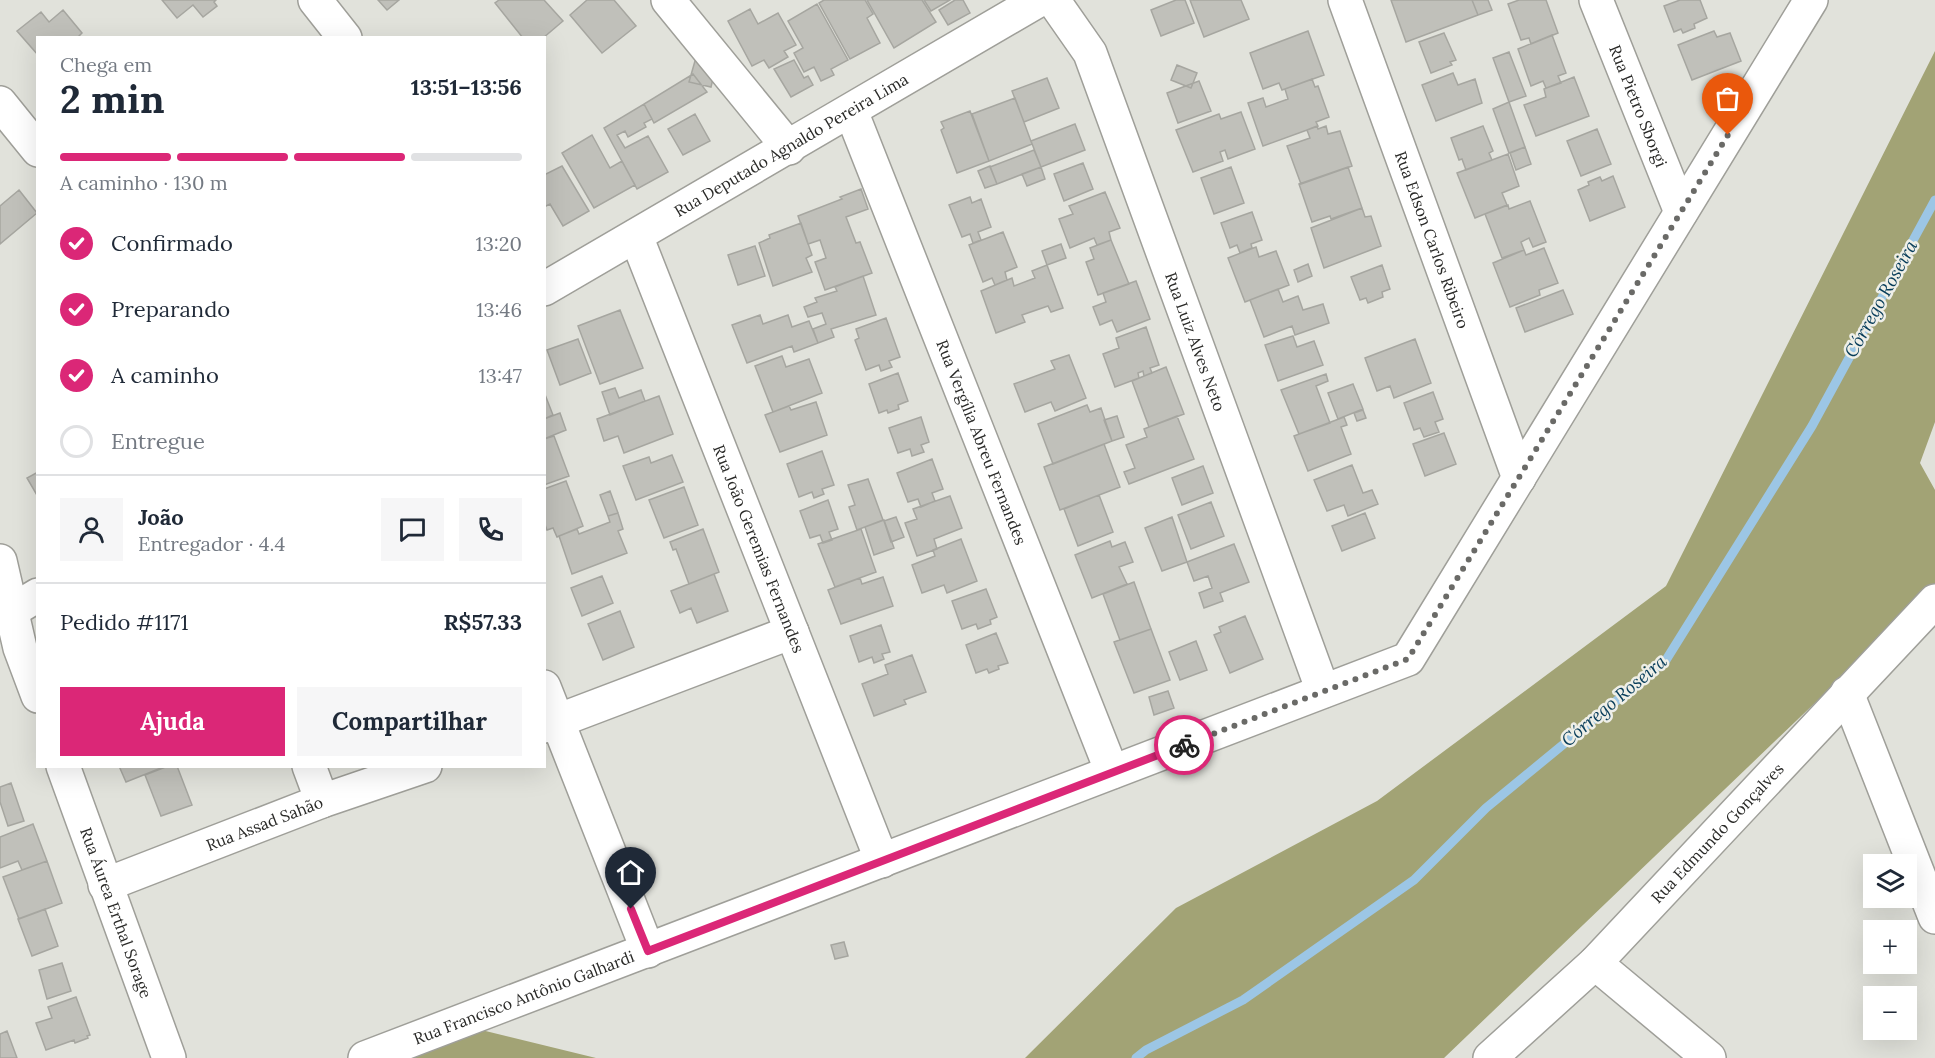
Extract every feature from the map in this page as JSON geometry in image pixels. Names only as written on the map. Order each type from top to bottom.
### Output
[{"type":"street","points":[[315,0],[343,36]]},
{"type":"street","points":[[668,0],[789,147]]},
{"type":"street","name":"Rua Deputado Agnaldo Pereira Lima","points":[[546,286],[636,236],[1039,0]]},
{"type":"street","name":"Rua Luiz Alves Neto","points":[[1053,0],[1090,53],[1323,691]]},
{"type":"street","name":"Rua Edson Carlos Ribeiro","points":[[1346,0],[1519,478]]},
{"type":"street","name":"Rua Pietro Sborgi","points":[[1596,0],[1681,212]]},
{"type":"street","name":"Rua Francisco Antônio Galhardi","points":[[364,1058],[1408,659],[1811,0]]},
{"type":"street","points":[[0,103],[36,148]]},
{"type":"street","name":"Rua Vergília Abreu Fernandes","points":[[851,111],[1112,772]]},
{"type":"street","name":"Rua João Geremias Fernandes","points":[[636,236],[882,861]]},
{"type":"street","points":[[0,561],[16,608],[20,648],[36,691]]},
{"type":"street","name":"Rua Edmundo Gonçalves","points":[[1490,1058],[1595,963],[1935,601]]},
{"type":"street","points":[[551,724],[792,632]]},
{"type":"street","points":[[1847,693],[1935,917]]},
{"type":"street","points":[[546,698],[551,724],[648,951]]},
{"type":"street","name":"Rua Áurea Erthal Sorage","points":[[64,768],[169,1058]]},
{"type":"street","points":[[310,768],[322,801]]},
{"type":"street","name":"Rua Assad Sahão","points":[[105,885],[322,801],[420,768]]},
{"type":"street","points":[[1595,963],[1709,1058]]},
{"type":"green space","points":[[1935,51],[1935,422],[1920,463],[1935,490],[1935,588],[1444,1058],[1025,1058],[1176,908],[1377,801],[1666,586]]},
{"type":"green space","points":[[457,1024],[596,1058],[385,1058]]},
{"type":"building","points":[[162,0],[216,0],[214,2],[217,6],[203,17],[193,5],[177,18]]},
{"type":"building","points":[[378,0],[399,0],[387,10]]},
{"type":"building","points":[[499,0],[544,0],[563,21],[545,36],[521,36],[495,3]]},
{"type":"building","points":[[587,0],[614,0],[636,26],[602,53],[570,15]]},
{"type":"building","points":[[824,0],[865,0],[873,14],[867,18],[880,43],[850,59],[819,3]]},
{"type":"building","points":[[867,0],[922,0],[936,22],[894,48]]},
{"type":"building","points":[[924,0],[950,0],[931,11]]},
{"type":"building","points":[[955,0],[963,0],[970,13],[948,25],[939,10]]},
{"type":"building","points":[[1176,0],[1185,0],[1194,23],[1161,36],[1151,10]]},
{"type":"building","points":[[1190,0],[1241,0],[1249,19],[1204,37]]},
{"type":"building","points":[[1391,0],[1472,0],[1478,15],[1406,42]]},
{"type":"building","points":[[1472,0],[1488,0],[1492,10],[1478,15]]},
{"type":"building","points":[[1519,0],[1546,0],[1558,33],[1531,44],[1529,38],[1521,40],[1508,4]]},
{"type":"building","points":[[1680,0],[1700,0],[1707,18],[1694,24],[1695,28],[1683,33],[1681,29],[1674,32],[1664,6]]},
{"type":"building","points":[[817,4],[848,60],[831,69],[834,75],[821,81],[814,67],[804,72],[794,53],[803,48],[788,21]]},
{"type":"building","points":[[750,9],[758,24],[778,13],[796,45],[784,51],[788,57],[769,68],[764,60],[752,66],[728,21]]},
{"type":"building","points":[[63,10],[82,33],[79,36],[36,36],[36,53],[17,31],[41,12],[49,22]]},
{"type":"building","points":[[1308,31],[1324,75],[1282,90],[1279,83],[1263,89],[1250,53]]},
{"type":"building","points":[[1714,31],[1717,37],[1730,33],[1741,61],[1692,80],[1678,45]]},
{"type":"building","points":[[1444,33],[1456,60],[1450,62],[1452,65],[1431,73],[1419,42]]},
{"type":"building","points":[[1552,35],[1566,73],[1558,76],[1561,83],[1546,88],[1543,81],[1531,86],[1518,49]]},
{"type":"building","points":[[1509,52],[1526,96],[1509,102],[1493,58]]},
{"type":"building","points":[[794,60],[804,78],[808,76],[813,85],[791,97],[774,69]]},
{"type":"building","points":[[695,61],[716,66],[711,87],[689,82]]},
{"type":"building","points":[[1177,65],[1197,73],[1191,88],[1171,80]]},
{"type":"building","points":[[1453,73],[1458,85],[1475,79],[1482,103],[1436,121],[1422,85]]},
{"type":"building","points":[[693,74],[707,92],[654,123],[644,104]]},
{"type":"building","points":[[1574,77],[1589,116],[1536,136],[1524,105],[1546,97],[1544,89]]},
{"type":"building","points":[[1047,78],[1059,108],[1024,122],[1012,91]]},
{"type":"building","points":[[1312,79],[1315,87],[1318,86],[1329,117],[1316,122],[1318,126],[1263,146],[1248,103],[1263,98],[1266,107],[1288,99],[1285,89]]},
{"type":"building","points":[[1199,81],[1211,111],[1178,123],[1167,93]]},
{"type":"building","points":[[1015,98],[1032,144],[989,161],[972,114]]},
{"type":"building","points":[[1509,102],[1525,147],[1509,153],[1493,109]]},
{"type":"building","points":[[644,104],[652,119],[644,123],[646,127],[628,137],[625,131],[617,135],[625,148],[648,136],[668,172],[637,189],[604,128]]},
{"type":"building","points":[[970,111],[989,161],[957,173],[941,130],[944,128],[941,122]]},
{"type":"building","points":[[1241,112],[1255,149],[1228,159],[1225,150],[1220,152],[1223,161],[1193,172],[1176,130],[1219,114],[1221,119]]},
{"type":"building","points":[[695,114],[710,141],[683,155],[668,129]]},
{"type":"building","points":[[1075,124],[1085,150],[1041,167],[1031,141]]},
{"type":"building","points":[[1317,126],[1318,129],[1326,126],[1328,134],[1340,131],[1352,166],[1301,184],[1287,146],[1310,138],[1307,130]]},
{"type":"building","points":[[1483,126],[1493,151],[1489,153],[1492,160],[1466,170],[1462,159],[1459,160],[1451,138]]},
{"type":"building","points":[[1597,129],[1611,164],[1581,176],[1567,141]]},
{"type":"building","points":[[592,135],[610,168],[622,161],[635,185],[594,208],[562,153]]},
{"type":"building","points":[[1525,147],[1531,164],[1516,170],[1510,153]]},
{"type":"building","points":[[1034,150],[1041,167],[997,184],[990,167]]},
{"type":"building","points":[[1508,154],[1519,186],[1502,193],[1507,205],[1475,218],[1457,173]]},
{"type":"building","points":[[1083,163],[1093,189],[1064,201],[1054,174]]},
{"type":"building","points":[[562,166],[589,211],[563,226],[550,204],[546,206],[546,174]]},
{"type":"building","points":[[990,166],[997,184],[985,188],[978,171]]},
{"type":"building","points":[[1041,167],[1045,179],[1027,186],[1022,174]]},
{"type":"building","points":[[1231,167],[1244,203],[1214,214],[1201,178]]},
{"type":"building","points":[[1348,167],[1362,208],[1331,219],[1330,216],[1312,222],[1299,184]]},
{"type":"building","points":[[1613,176],[1625,207],[1590,221],[1578,190],[1589,185],[1588,182],[1600,177],[1602,181]]},
{"type":"building","points":[[861,189],[868,209],[846,217],[856,243],[860,242],[872,273],[825,290],[815,262],[826,258],[820,240],[808,244],[798,216]]},
{"type":"building","points":[[19,190],[36,214],[0,244],[0,206]]},
{"type":"building","points":[[1105,192],[1120,228],[1109,232],[1111,240],[1097,245],[1094,238],[1070,248],[1059,219],[1073,214],[1069,206]]},
{"type":"building","points":[[970,197],[972,203],[981,199],[991,227],[978,232],[981,240],[973,243],[970,234],[962,237],[949,205]]},
{"type":"building","points":[[1530,201],[1546,242],[1533,247],[1529,238],[1521,242],[1524,250],[1502,258],[1485,214],[1508,205],[1509,209]]},
{"type":"building","points":[[1362,208],[1365,217],[1371,216],[1381,246],[1324,268],[1311,228]]},
{"type":"building","points":[[1252,212],[1262,240],[1251,244],[1252,248],[1240,253],[1237,245],[1230,248],[1221,223]]},
{"type":"building","points":[[801,223],[812,255],[806,258],[812,272],[773,286],[759,243],[770,238],[769,235]]},
{"type":"building","points":[[1003,232],[1017,267],[1005,272],[1007,280],[995,285],[992,278],[983,282],[969,245]]},
{"type":"building","points":[[1111,240],[1129,284],[1098,295],[1086,262],[1094,259],[1090,248]]},
{"type":"building","points":[[1061,244],[1066,258],[1047,265],[1042,251]]},
{"type":"building","points":[[755,246],[765,276],[738,285],[728,255]]},
{"type":"building","points":[[1256,247],[1259,257],[1276,251],[1289,285],[1245,302],[1228,258]]},
{"type":"building","points":[[1544,248],[1558,283],[1539,290],[1540,295],[1510,307],[1493,263],[1524,250],[1526,255]]},
{"type":"building","points":[[1308,264],[1312,276],[1298,282],[1294,270]]},
{"type":"building","points":[[1047,265],[1063,308],[1051,312],[1048,306],[1022,315],[1025,322],[996,333],[981,291],[1012,278],[1014,286],[1035,278],[1032,271]]},
{"type":"building","points":[[1382,265],[1390,289],[1382,292],[1383,297],[1368,303],[1366,298],[1360,300],[1351,277]]},
{"type":"building","points":[[863,276],[876,315],[831,329],[834,337],[818,343],[813,329],[826,324],[822,313],[808,317],[804,307],[817,302],[815,298],[837,291],[835,287]]},
{"type":"building","points":[[1136,281],[1150,319],[1117,332],[1112,320],[1100,325],[1093,307],[1106,302],[1103,293]]},
{"type":"building","points":[[1278,289],[1283,302],[1298,296],[1303,310],[1323,304],[1329,323],[1295,335],[1292,326],[1264,337],[1250,300]]},
{"type":"building","points":[[1563,290],[1573,314],[1525,332],[1516,308]]},
{"type":"building","points":[[620,310],[643,368],[600,384],[578,326]]},
{"type":"building","points":[[760,315],[763,324],[788,315],[792,327],[809,321],[818,343],[794,352],[792,346],[747,363],[732,325]]},
{"type":"building","points":[[886,318],[900,357],[889,361],[892,367],[881,371],[879,365],[866,370],[855,340],[859,338],[856,329]]},
{"type":"building","points":[[1146,327],[1159,365],[1150,368],[1152,373],[1144,376],[1143,371],[1138,373],[1139,378],[1115,387],[1103,354],[1119,348],[1116,338]]},
{"type":"building","points":[[1293,336],[1297,347],[1314,341],[1323,365],[1278,381],[1265,345]]},
{"type":"building","points":[[578,339],[591,373],[560,385],[547,350]]},
{"type":"building","points":[[1415,339],[1431,383],[1394,398],[1390,386],[1377,391],[1365,358]]},
{"type":"building","points":[[1069,355],[1086,398],[1055,411],[1051,402],[1025,412],[1014,384],[1055,369],[1051,361]]},
{"type":"building","points":[[782,356],[786,367],[809,359],[822,393],[773,412],[755,366]]},
{"type":"building","points":[[1166,367],[1184,414],[1149,427],[1132,381]]},
{"type":"building","points":[[898,373],[908,401],[898,405],[899,409],[879,413],[869,384]]},
{"type":"building","points":[[1326,374],[1328,381],[1316,386],[1330,423],[1299,434],[1281,390]]},
{"type":"building","points":[[1353,384],[1363,409],[1338,419],[1328,393]]},
{"type":"building","points":[[615,388],[619,398],[641,390],[645,401],[610,415],[602,392]]},
{"type":"building","points":[[1433,392],[1443,419],[1435,422],[1439,432],[1424,437],[1420,428],[1414,430],[1404,403]]},
{"type":"building","points":[[659,396],[673,434],[624,453],[618,436],[604,441],[597,419]]},
{"type":"building","points":[[546,397],[553,415],[546,418]]},
{"type":"building","points":[[816,402],[827,435],[780,452],[765,415],[789,406],[791,410]]},
{"type":"building","points":[[1087,405],[1090,412],[1101,408],[1112,441],[1053,464],[1038,424]]},
{"type":"building","points":[[1363,410],[1366,418],[1357,421],[1354,413]]},
{"type":"building","points":[[560,413],[566,430],[546,438],[546,418]]},
{"type":"building","points":[[1117,416],[1124,437],[1112,441],[1104,420]]},
{"type":"building","points":[[1177,416],[1194,459],[1129,484],[1124,472],[1135,468],[1126,445],[1147,437],[1144,429]]},
{"type":"building","points":[[921,417],[929,442],[921,445],[924,452],[912,456],[910,449],[898,453],[889,428]]},
{"type":"building","points":[[1344,417],[1347,425],[1341,427],[1351,454],[1308,471],[1294,436]]},
{"type":"building","points":[[1444,433],[1456,464],[1425,476],[1413,444]]},
{"type":"building","points":[[554,436],[569,476],[546,484],[546,438]]},
{"type":"building","points":[[1104,444],[1120,487],[1060,510],[1044,467]]},
{"type":"building","points":[[822,451],[834,485],[822,489],[824,494],[814,498],[812,492],[799,497],[787,464]]},
{"type":"building","points":[[672,455],[683,482],[636,500],[623,466],[649,457],[651,463]]},
{"type":"building","points":[[932,459],[943,489],[932,493],[935,501],[921,507],[918,499],[908,502],[897,473]]},
{"type":"building","points":[[1352,465],[1363,493],[1372,490],[1378,504],[1348,516],[1344,505],[1327,511],[1314,480]]},
{"type":"building","points":[[1203,466],[1213,493],[1182,505],[1172,478]]},
{"type":"building","points":[[36,473],[36,494],[27,478]]},
{"type":"building","points":[[868,479],[883,520],[857,530],[849,507],[855,505],[848,485]]},
{"type":"building","points":[[566,481],[583,526],[557,537],[553,528],[547,530],[546,488]]},
{"type":"building","points":[[684,487],[698,525],[664,538],[649,500]]},
{"type":"building","points":[[610,491],[618,513],[608,516],[600,495]]},
{"type":"building","points":[[1099,495],[1113,532],[1078,546],[1064,509]]},
{"type":"building","points":[[950,496],[962,528],[934,539],[937,549],[917,556],[905,523],[917,519],[913,509]]},
{"type":"building","points":[[828,500],[838,529],[829,532],[832,540],[823,543],[820,535],[810,538],[800,511]]},
{"type":"building","points":[[1211,502],[1224,536],[1191,549],[1178,515]]},
{"type":"building","points":[[618,513],[623,529],[618,531],[627,553],[572,574],[559,536],[577,529],[579,534],[610,522],[608,516]]},
{"type":"building","points":[[1365,513],[1375,538],[1342,551],[1332,526]]},
{"type":"building","points":[[896,517],[904,537],[891,542],[884,521]]},
{"type":"building","points":[[1172,517],[1187,562],[1162,571],[1145,528]]},
{"type":"building","points":[[884,520],[894,548],[874,555],[865,527]]},
{"type":"building","points":[[703,529],[719,572],[689,584],[676,549],[673,550],[670,542]]},
{"type":"building","points":[[861,529],[876,572],[835,587],[818,544]]},
{"type":"building","points":[[961,539],[977,581],[947,593],[944,585],[922,593],[912,565],[935,556],[933,550]]},
{"type":"building","points":[[1110,541],[1112,547],[1125,542],[1133,562],[1119,567],[1127,584],[1092,598],[1075,555]]},
{"type":"building","points":[[1234,544],[1249,582],[1220,593],[1223,601],[1204,608],[1199,593],[1212,588],[1208,576],[1194,581],[1187,562]]},
{"type":"building","points":[[714,574],[728,611],[697,623],[691,608],[680,613],[671,591]]},
{"type":"building","points":[[602,576],[613,603],[582,616],[571,588]]},
{"type":"building","points":[[883,577],[893,606],[841,624],[828,590],[860,578],[862,584]]},
{"type":"building","points":[[1134,582],[1151,629],[1120,640],[1103,594]]},
{"type":"building","points":[[986,589],[997,617],[990,620],[991,624],[978,629],[976,624],[962,629],[952,601]]},
{"type":"building","points":[[620,611],[634,647],[603,660],[588,624]]},
{"type":"building","points":[[1245,616],[1263,659],[1230,673],[1214,635],[1221,632],[1219,627]]},
{"type":"building","points":[[881,625],[890,652],[882,654],[884,659],[874,663],[872,657],[859,662],[850,636]]},
{"type":"building","points":[[1151,629],[1170,680],[1134,693],[1114,642]]},
{"type":"building","points":[[996,633],[1008,663],[998,666],[999,669],[989,673],[987,669],[976,673],[966,645]]},
{"type":"building","points":[[1196,641],[1207,670],[1180,680],[1169,652]]},
{"type":"building","points":[[912,655],[926,692],[904,700],[906,704],[874,716],[862,684],[888,674],[885,665]]},
{"type":"building","points":[[1168,691],[1174,708],[1154,715],[1149,697]]},
{"type":"building","points":[[120,768],[161,768],[126,782]]},
{"type":"building","points":[[163,768],[178,768],[192,805],[161,816],[145,775]]},
{"type":"building","points":[[11,783],[24,821],[8,826],[0,802],[0,787]]},
{"type":"building","points":[[33,824],[47,861],[22,870],[18,861],[0,868],[0,837]]},
{"type":"building","points":[[47,861],[62,903],[19,919],[3,877]]},
{"type":"building","points":[[45,909],[58,946],[32,956],[18,919]]},
{"type":"building","points":[[844,942],[848,956],[835,959],[831,945]]},
{"type":"building","points":[[62,963],[71,991],[47,999],[39,970]]},
{"type":"building","points":[[76,997],[90,1035],[75,1043],[74,1040],[46,1050],[36,1023],[52,1018],[48,1007]]},
{"type":"building","points":[[7,1031],[17,1058],[0,1058],[0,1034]]},
{"type":"waterway","name":"Córrego Roseira","points":[[1136,1058],[1146,1050],[1243,1000],[1414,880],[1486,808],[1666,660],[1812,426],[1935,200]]},
{"type":"way so far","points":[[1184,745],[1408,659],[1728,135]]},
{"type":"route","points":[[631,909],[648,951],[1184,745]]}]
